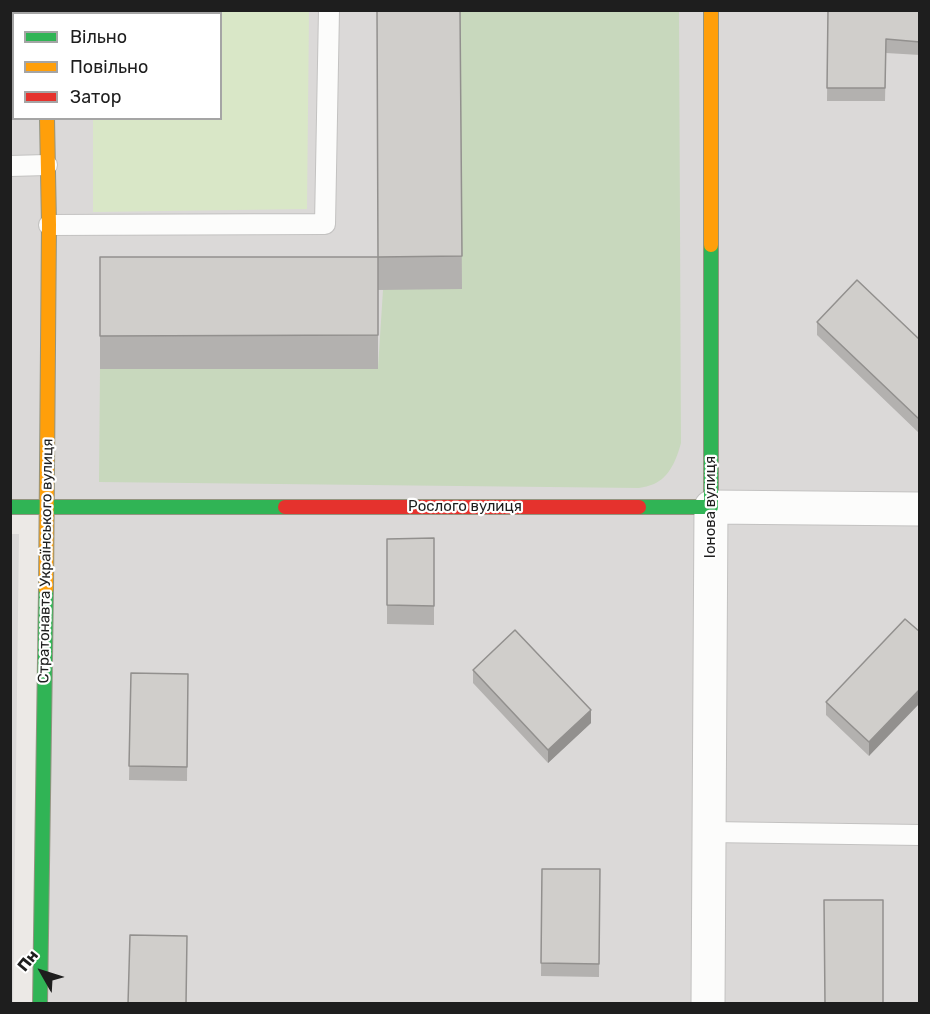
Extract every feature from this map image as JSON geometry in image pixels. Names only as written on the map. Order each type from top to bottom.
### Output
[{"type":"street","name":"Іонова вулиця","points":[[708,1004],[711,10]]},
{"type":"street","name":"Стратонавта Українського вулиця","points":[[40,1004],[47,508],[49,225],[47,120]]},
{"type":"street","name":"Рослого вулиця","points":[[10,507],[920,509]]},
{"type":"lane","points":[[49,225],[326,224],[329,10]]},
{"type":"lane","points":[[10,166],[47,165]]},
{"type":"lane","points":[[709,832],[920,835]]},
{"type":"shaded area","points":[[11,11],[919,11],[919,1003],[40,1003],[47,508],[11,507]]},
{"type":"shaded area","points":[[11,534],[19,534],[13,1004],[10,1003]]},
{"type":"green space","points":[[309,11],[307,209],[93,212],[93,120],[222,120],[222,12],[93,12]]},
{"type":"green space","points":[[460,11],[679,11],[681,443],[669,472],[660,481],[639,488],[99,482],[100,369],[378,368],[383,290]]},
{"type":"building","points":[[377,10],[460,10],[462,256],[378,257]]},
{"type":"building","points":[[828,10],[920,10],[920,42],[886,39],[885,88],[827,88]]},
{"type":"building","points":[[100,257],[378,257],[378,335],[100,336]]},
{"type":"building","points":[[857,280],[920,340],[920,420],[817,322]]},
{"type":"building","points":[[434,538],[434,606],[387,605],[387,539]]},
{"type":"building","points":[[905,619],[920,632],[920,689],[869,742],[826,702]]},
{"type":"building","points":[[515,630],[591,710],[548,750],[473,670]]},
{"type":"building","points":[[131,673],[188,674],[187,767],[129,766]]},
{"type":"building","points":[[542,869],[600,869],[599,964],[541,963]]},
{"type":"building","points":[[824,900],[883,900],[883,1004],[825,1004]]},
{"type":"building","points":[[130,935],[187,936],[186,1004],[128,1004]]},
{"type":"traffic: fast","points":[[639,507],[711,507],[711,245]]},
{"type":"traffic: fast","points":[[10,507],[285,507]]},
{"type":"traffic: fast","points":[[40,1004],[46,589]]},
{"type":"traffic: slow","points":[[711,10],[711,245]]},
{"type":"traffic: slow","points":[[46,589],[49,225],[47,120]]},
{"type":"traffic: jam","points":[[285,507],[639,507]]}]
